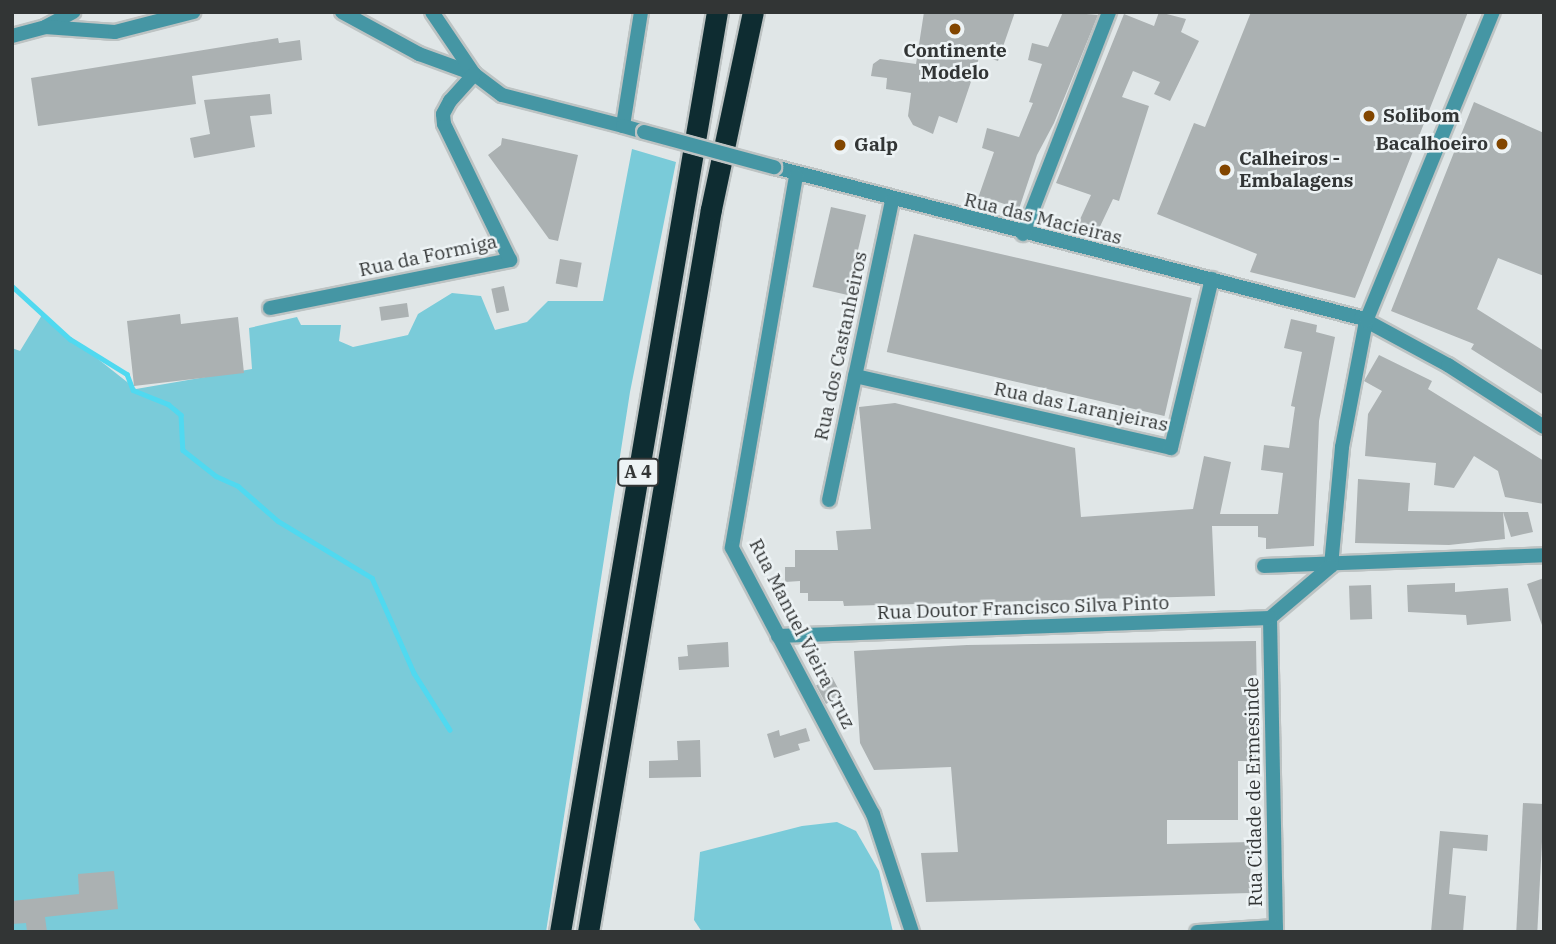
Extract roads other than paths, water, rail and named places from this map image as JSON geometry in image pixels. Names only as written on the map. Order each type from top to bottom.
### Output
[{"type":"highway","name":"A 4","points":[[560,932],[717,12]]},
{"type":"highway","name":"A 4","points":[[588,932],[712,209],[753,12]]},
{"type":"street","points":[[12,36],[45,27],[73,12]]},
{"type":"street","points":[[45,27],[115,32],[193,12]]},
{"type":"street","points":[[342,12],[419,54],[474,74],[502,95],[623,126],[641,12]]},
{"type":"street","points":[[432,12],[474,74]]},
{"type":"street","points":[[1023,234],[1109,12]]},
{"type":"street","points":[[1270,618],[1331,566],[1342,447],[1366,321],[1493,12]]},
{"type":"street","name":"Rua da Formiga","points":[[270,308],[510,260],[444,124],[443,114],[450,101],[474,74]]},
{"type":"street","name":"Rua das Macieiras","points":[[623,126],[774,167],[796,176],[1212,279],[1366,321],[1448,365],[1544,427]]},
{"type":"street","name":"Rua Manuel Vieira Cruz","points":[[796,176],[732,548],[873,814],[912,932]]},
{"type":"street","name":"Rua dos Castanheiros","points":[[829,500],[892,201]]},
{"type":"street","name":"Rua das Laranjeiras","points":[[855,376],[1171,448],[1212,279]]},
{"type":"street","points":[[1264,566],[1331,566],[1544,555]]},
{"type":"street","name":"Rua Doutor Francisco Silva Pinto","points":[[778,636],[1270,618]]},
{"type":"street","name":"Rua Cidade de Ermesinde","points":[[1197,932],[1276,929],[1270,618]]},
{"type":"waterway","points":[[12,286],[70,339],[127,374],[133,390],[168,404],[181,415],[183,450],[216,476],[238,486],[278,521],[372,578],[414,673],[450,730]]},
{"type":"place","name":"Continente Modelo","points":[[955,29]]},
{"type":"place","name":"Solibom","points":[[1369,116]]},
{"type":"place","name":"Bacalhoeiro","points":[[1502,144]]},
{"type":"place","name":"Galp","points":[[840,145]]},
{"type":"place","name":"Calheiros - Embalagens","points":[[1225,170]]}]
